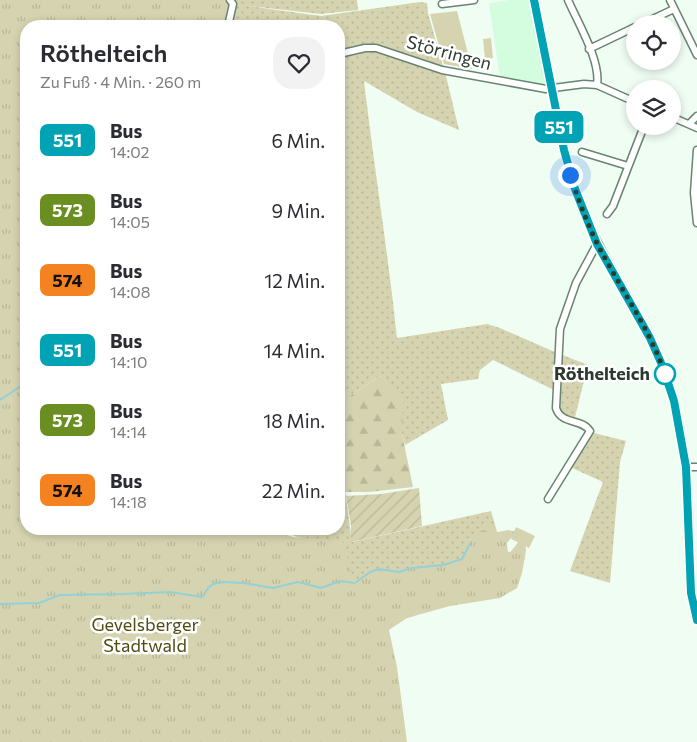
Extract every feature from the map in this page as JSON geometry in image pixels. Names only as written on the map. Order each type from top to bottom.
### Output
[{"type":"street","points":[[229,20],[233,4],[230,0]]},
{"type":"street","points":[[442,4],[474,0]]},
{"type":"street","points":[[534,0],[570,175],[580,204],[597,244],[644,326],[662,365],[678,416],[686,467],[691,593],[697,620]]},
{"type":"street","points":[[568,0],[589,48],[598,76],[597,86],[626,98]]},
{"type":"street","points":[[670,0],[697,55]]},
{"type":"street","points":[[660,15],[674,8]]},
{"type":"street","points":[[589,48],[626,31]]},
{"type":"street","name":"Störringen","points":[[345,53],[365,48],[376,48],[442,70],[546,89],[584,84],[597,86]]},
{"type":"street","points":[[689,124],[697,116]]},
{"type":"street","points":[[681,121],[697,128]]},
{"type":"street","points":[[607,214],[613,206],[640,135]]},
{"type":"street","points":[[697,150],[694,193],[697,223]]},
{"type":"street","points":[[582,152],[628,166]]},
{"type":"street","points":[[548,499],[590,431],[587,427],[562,418],[556,408],[560,329],[576,283],[597,244]]},
{"type":"street","points":[[686,467],[697,467]]},
{"type":"shaded area","points":[[509,0],[530,0],[548,85],[500,79],[489,3]]},
{"type":"green space","name":"Gevelsberger Stadtwald","points":[[0,0],[230,0],[228,20],[20,20],[20,535],[287,535],[343,542],[355,584],[372,571],[380,569],[399,572],[462,560],[469,546],[467,538],[508,530],[516,532],[507,543],[508,555],[520,540],[525,541],[526,551],[522,573],[517,588],[500,598],[450,606],[407,618],[389,630],[397,667],[407,742],[0,742]]},
{"type":"green space","points":[[230,0],[357,0],[358,10],[321,14],[241,5],[321,16],[420,2],[427,3],[444,70],[376,47],[345,52],[345,20],[228,20]]},
{"type":"green space","points":[[457,11],[472,69],[444,64],[430,14]]},
{"type":"green space","points":[[491,38],[493,58],[485,59],[483,39]]},
{"type":"green space","points":[[376,49],[445,72],[459,130],[417,112],[364,81],[397,338],[487,324],[500,328],[557,353],[556,391],[493,360],[480,370],[478,379],[441,384],[448,420],[405,445],[402,434],[402,401],[380,376],[345,399],[345,54]]},
{"type":"green space","points":[[560,354],[588,365],[574,421],[562,417],[557,407]]},
{"type":"green space","points":[[380,376],[403,401],[402,434],[413,487],[369,492],[345,492],[345,399]]},
{"type":"green space","points":[[590,432],[626,441],[620,462],[610,583],[570,571],[603,482],[570,467]]},
{"type":"green space","points":[[419,488],[422,526],[351,542],[351,525],[346,496],[381,494]]},
{"type":"green space","points":[[345,505],[347,505],[352,542],[491,511],[502,549],[525,558],[512,585],[477,591],[346,634],[340,551],[292,535],[345,535]]},
{"type":"green space","points":[[492,522],[496,537],[469,565],[468,544]]},
{"type":"green space","points":[[516,527],[535,536],[529,548],[511,539]]},
{"type":"waterway","points":[[0,400],[20,387]]},
{"type":"waterway","points":[[0,604],[39,603],[60,595],[170,592],[202,597],[213,584],[224,582],[273,588],[298,582],[321,588],[340,581],[355,583],[370,572],[379,569],[399,572],[412,568],[443,565],[462,559],[470,544]]},
{"type":"bus line","name":"551","points":[[534,0],[564,150],[580,204],[597,244],[650,338],[662,365],[674,401],[686,467],[691,593],[697,620]]},
{"type":"place","name":"Röthelteich","points":[[665,374]]},
{"type":"route","points":[[570,175],[597,244],[644,326],[665,374]]}]
